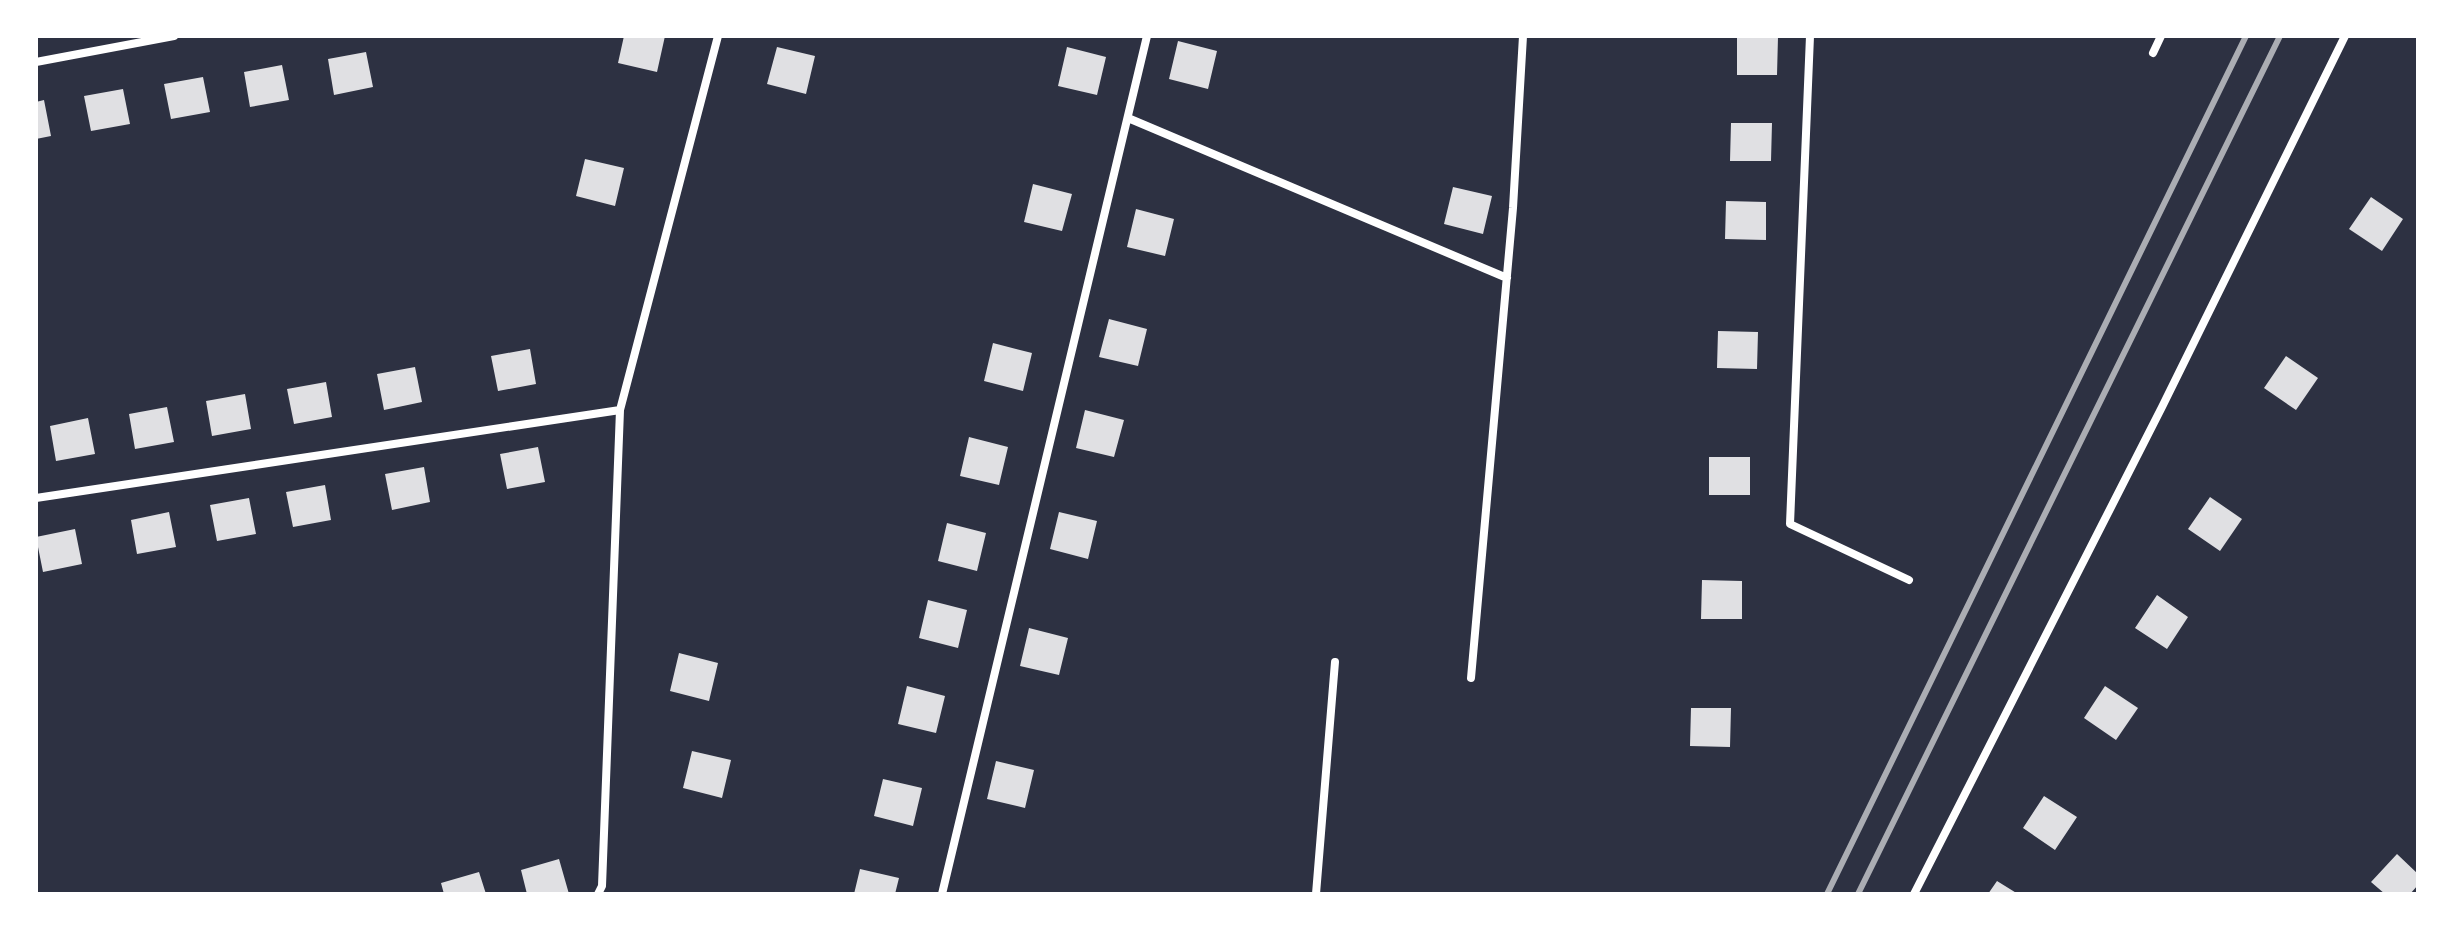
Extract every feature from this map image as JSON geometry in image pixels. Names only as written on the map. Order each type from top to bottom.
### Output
[{"type":"street","points":[[36,62],[174,36]]},
{"type":"street","points":[[598,894],[602,886],[620,410],[718,36]]},
{"type":"street","points":[[942,894],[1147,36]]},
{"type":"street","points":[[1471,678],[1507,278],[1523,36]]},
{"type":"street","points":[[1810,36],[1790,524],[1909,580]]},
{"type":"street","points":[[2153,53],[2161,36]]},
{"type":"street","points":[[1914,894],[2162,407],[2345,36]]},
{"type":"street","points":[[1128,118],[1507,278]]},
{"type":"street","points":[[36,498],[620,410]]},
{"type":"street","points":[[1316,894],[1335,662]]},
{"type":"building","points":[[624,36],[665,36],[657,72],[618,63]]},
{"type":"building","points":[[1737,37],[1778,37],[1777,75],[1737,75]]},
{"type":"building","points":[[1178,41],[1217,51],[1208,89],[1169,79]]},
{"type":"building","points":[[777,47],[815,56],[806,94],[767,84]]},
{"type":"building","points":[[1067,47],[1106,57],[1097,95],[1058,86]]},
{"type":"building","points":[[366,52],[373,87],[334,95],[328,59]]},
{"type":"building","points":[[282,65],[289,100],[250,107],[244,72]]},
{"type":"building","points":[[203,77],[210,112],[171,119],[164,84]]},
{"type":"building","points":[[123,89],[130,124],[91,131],[84,96]]},
{"type":"building","points":[[44,100],[51,136],[36,139],[36,102]]},
{"type":"building","points":[[1731,123],[1772,123],[1771,161],[1730,161]]},
{"type":"building","points":[[585,159],[624,168],[615,206],[576,196]]},
{"type":"building","points":[[1033,184],[1072,194],[1062,231],[1024,222]]},
{"type":"building","points":[[1453,187],[1492,196],[1483,234],[1444,224]]},
{"type":"building","points":[[2371,197],[2403,219],[2382,251],[2349,229]]},
{"type":"building","points":[[1726,201],[1766,202],[1766,240],[1725,239]]},
{"type":"building","points":[[1136,209],[1174,219],[1165,256],[1127,247]]},
{"type":"building","points":[[1109,319],[1147,329],[1138,366],[1099,357]]},
{"type":"building","points":[[1718,331],[1758,332],[1757,369],[1717,368]]},
{"type":"building","points":[[993,343],[1032,353],[1023,391],[984,381]]},
{"type":"building","points":[[530,349],[536,384],[498,391],[491,356]]},
{"type":"building","points":[[2286,356],[2318,378],[2296,410],[2264,388]]},
{"type":"building","points":[[415,367],[422,402],[384,410],[377,374]]},
{"type":"building","points":[[326,382],[332,417],[294,424],[287,389]]},
{"type":"building","points":[[245,394],[251,429],[212,436],[206,401]]},
{"type":"building","points":[[167,407],[174,442],[135,449],[129,414]]},
{"type":"building","points":[[1085,410],[1124,420],[1114,457],[1076,448]]},
{"type":"building","points":[[88,418],[95,454],[56,461],[50,426]]},
{"type":"building","points":[[969,437],[1008,447],[999,485],[960,476]]},
{"type":"building","points":[[538,447],[545,482],[507,489],[500,454]]},
{"type":"building","points":[[1709,457],[1750,457],[1750,495],[1709,495]]},
{"type":"building","points":[[424,467],[430,502],[392,510],[385,474]]},
{"type":"building","points":[[325,485],[331,520],[293,527],[286,492]]},
{"type":"building","points":[[2210,497],[2242,519],[2220,551],[2188,529]]},
{"type":"building","points":[[249,498],[256,534],[217,541],[210,505]]},
{"type":"building","points":[[169,512],[176,547],[137,554],[131,520]]},
{"type":"building","points":[[1059,512],[1097,521],[1088,559],[1050,549]]},
{"type":"building","points":[[947,523],[986,533],[977,571],[938,561]]},
{"type":"building","points":[[75,529],[82,564],[43,572],[36,537]]},
{"type":"building","points":[[1702,580],[1742,581],[1742,619],[1701,619]]},
{"type":"building","points":[[2157,595],[2188,617],[2167,649],[2135,628]]},
{"type":"building","points":[[928,600],[967,610],[958,648],[919,638]]},
{"type":"building","points":[[1029,628],[1068,638],[1059,675],[1020,666]]},
{"type":"building","points":[[679,653],[718,663],[709,701],[670,691]]},
{"type":"building","points":[[907,686],[945,696],[936,733],[898,724]]},
{"type":"building","points":[[2105,686],[2138,708],[2116,740],[2084,718]]},
{"type":"building","points":[[1691,708],[1731,708],[1730,747],[1690,746]]},
{"type":"building","points":[[692,751],[731,760],[722,798],[683,788]]},
{"type":"building","points":[[996,761],[1034,770],[1025,808],[987,799]]},
{"type":"building","points":[[883,779],[922,788],[913,826],[874,816]]},
{"type":"building","points":[[2044,796],[2077,817],[2055,850],[2023,828]]},
{"type":"building","points":[[2397,854],[2418,874],[2418,885],[2410,894],[2385,894],[2371,882]]},
{"type":"building","points":[[559,859],[569,894],[527,894],[521,870]]},
{"type":"building","points":[[860,869],[899,878],[895,894],[854,894]]},
{"type":"building","points":[[479,872],[486,894],[444,894],[441,883]]},
{"type":"building","points":[[1997,881],[2018,894],[1988,894]]},
{"type":"railway","points":[[1827,894],[2246,36]]},
{"type":"railway","points":[[1858,894],[2280,36]]}]
